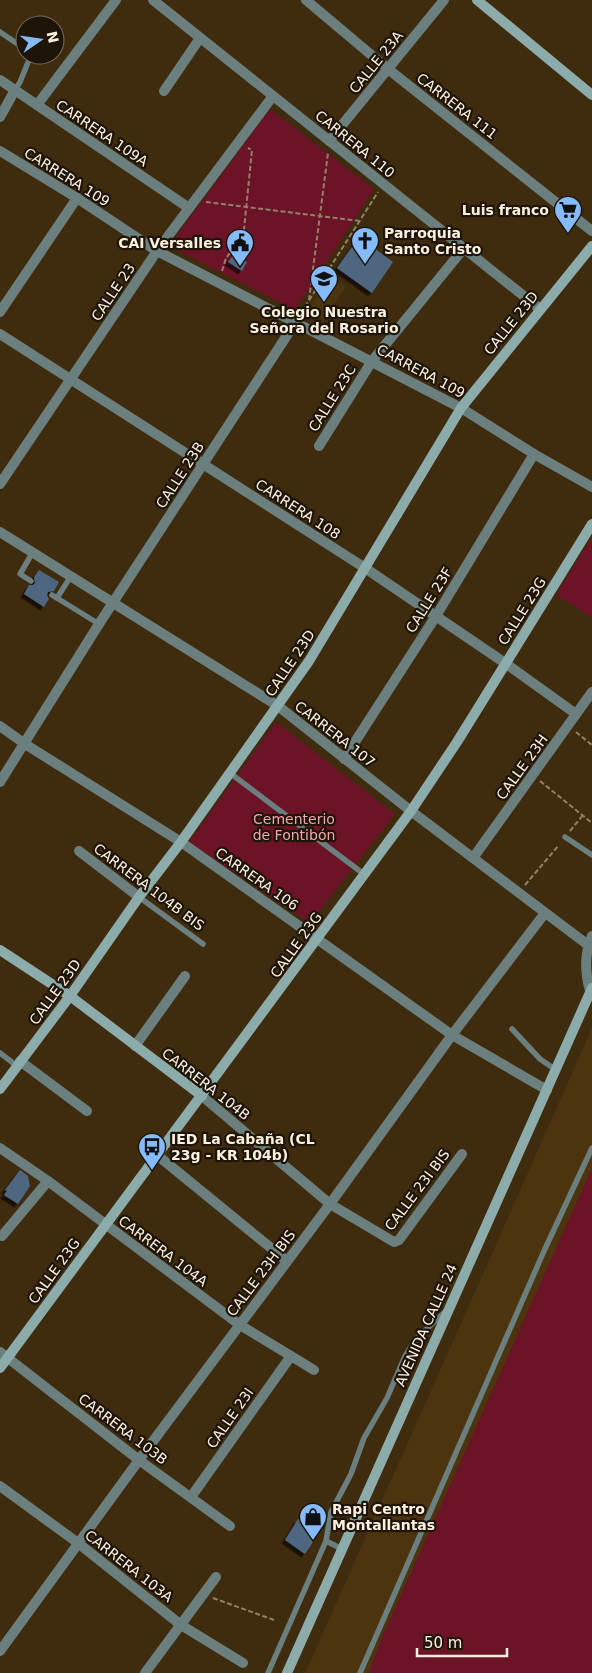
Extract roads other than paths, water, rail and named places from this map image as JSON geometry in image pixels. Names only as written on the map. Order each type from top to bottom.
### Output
[{"type":"street","points":[[37,105],[116,0]]},
{"type":"street","name":"CARRERA 110","points":[[153,0],[540,309]]},
{"type":"street","name":"CARRERA 111","points":[[306,0],[388,70],[592,231]]},
{"type":"street","name":"CALLE 23A","points":[[329,141],[444,0]]},
{"type":"street","points":[[477,0],[592,95]]},
{"type":"street","points":[[164,91],[200,38]]},
{"type":"street","name":"CARRERA 109A","points":[[0,80],[189,208]]},
{"type":"street","points":[[0,117],[15,90]]},
{"type":"street","name":"CALLE 23","points":[[0,484],[158,251],[272,96]]},
{"type":"street","name":"CARRERA 109","points":[[0,151],[158,251],[461,408],[534,454],[592,487]]},
{"type":"street","points":[[0,312],[77,198]]},
{"type":"street","name":"CALLE 23D","points":[[0,1089],[70,996],[139,897],[181,842],[310,661],[461,408],[592,246]]},
{"type":"street","name":"CALLE 23C","points":[[319,446],[372,361],[464,248]]},
{"type":"street","name":"CALLE 23B","points":[[0,782],[99,624],[295,323]]},
{"type":"street","name":"CARRERA 108","points":[[0,334],[365,568],[505,663],[576,714]]},
{"type":"street","name":"CALLE 23F","points":[[344,759],[436,616],[534,454]]},
{"type":"street","name":"CALLE 23G","points":[[0,1368],[4,1355],[158,1155],[411,811],[457,742],[592,524]]},
{"type":"street","name":"CARRERA 107","points":[[0,532],[278,706],[519,893],[590,940]]},
{"type":"street","name":"CALLE 23H","points":[[473,858],[592,692]]},
{"type":"street","name":"CARRERA 106","points":[[0,726],[25,744],[181,842],[452,1035],[547,1090]]},
{"type":"street","name":"CARRERA 104B BIS","points":[[79,851],[139,897]]},
{"type":"street","name":"CALLE 23H BIS","points":[[0,1651],[139,1460],[330,1204],[452,1035],[545,912]]},
{"type":"street","points":[[590,940],[586,964],[587,980],[591,990]]},
{"type":"street","name":"CARRERA 104B","points":[[0,950],[70,996],[202,1096],[330,1204],[394,1242]]},
{"type":"street","points":[[134,1046],[185,976]]},
{"type":"street","name":"AVENIDA CALLE 24","points":[[286,1673],[591,990]]},
{"type":"street","points":[[19,1063],[87,1111]]},
{"type":"street","name":"CARRERA 104A","points":[[0,1148],[48,1181],[240,1325],[314,1370]]},
{"type":"street","name":"CALLE 23I BIS","points":[[394,1242],[399,1240],[462,1154]]},
{"type":"street","points":[[158,1155],[287,1261]]},
{"type":"street","points":[[2,1236],[48,1181]]},
{"type":"street","name":"CARRERA 103B","points":[[4,1355],[139,1460],[230,1526]]},
{"type":"street","name":"CALLE 23I","points":[[191,1497],[291,1356]]},
{"type":"street","name":"CARRERA 103A","points":[[0,1486],[78,1543],[181,1625],[243,1663]]},
{"type":"street","points":[[145,1673],[216,1577]]},
{"type":"lane","points":[[0,32],[15,42]]},
{"type":"lane","points":[[15,90],[27,65]]},
{"type":"lane","points":[[31,581],[20,574],[33,552]]},
{"type":"lane","points":[[71,576],[55,596],[99,624]]},
{"type":"lane","points":[[230,773],[365,874]]},
{"type":"lane","points":[[565,837],[592,855]]},
{"type":"lane","name":"CARRERA 104B BIS","points":[[139,897],[203,944]]},
{"type":"lane","points":[[512,1028],[540,1059],[556,1070]]},
{"type":"lane","points":[[0,1053],[19,1063]]},
{"type":"lane","points":[[360,1673],[544,1251],[592,1148]]},
{"type":"lane","points":[[268,1673],[326,1541],[332,1512],[351,1474],[364,1438],[387,1398],[405,1356],[416,1339],[448,1309]]},
{"type":"lane","points":[[326,1541],[342,1549]]},
{"type":"place","name":"Luis franco","points":[[568,234]]},
{"type":"place","name":"Parroquia Santo Cristo","points":[[365,265]]},
{"type":"place","name":"CAI Versalles","points":[[240,267]]},
{"type":"place","name":"Colegio Nuestra Señora del Rosario","points":[[324,303]]},
{"type":"place","name":"IED La Cabaña (CL 23g - KR 104b)","points":[[152,1171]]},
{"type":"place","name":"Rapi Centro Montallantas","points":[[313,1541]]},
{"type":"park label","name":"Cementerio de Fontibón","points":[[294,828]]}]
